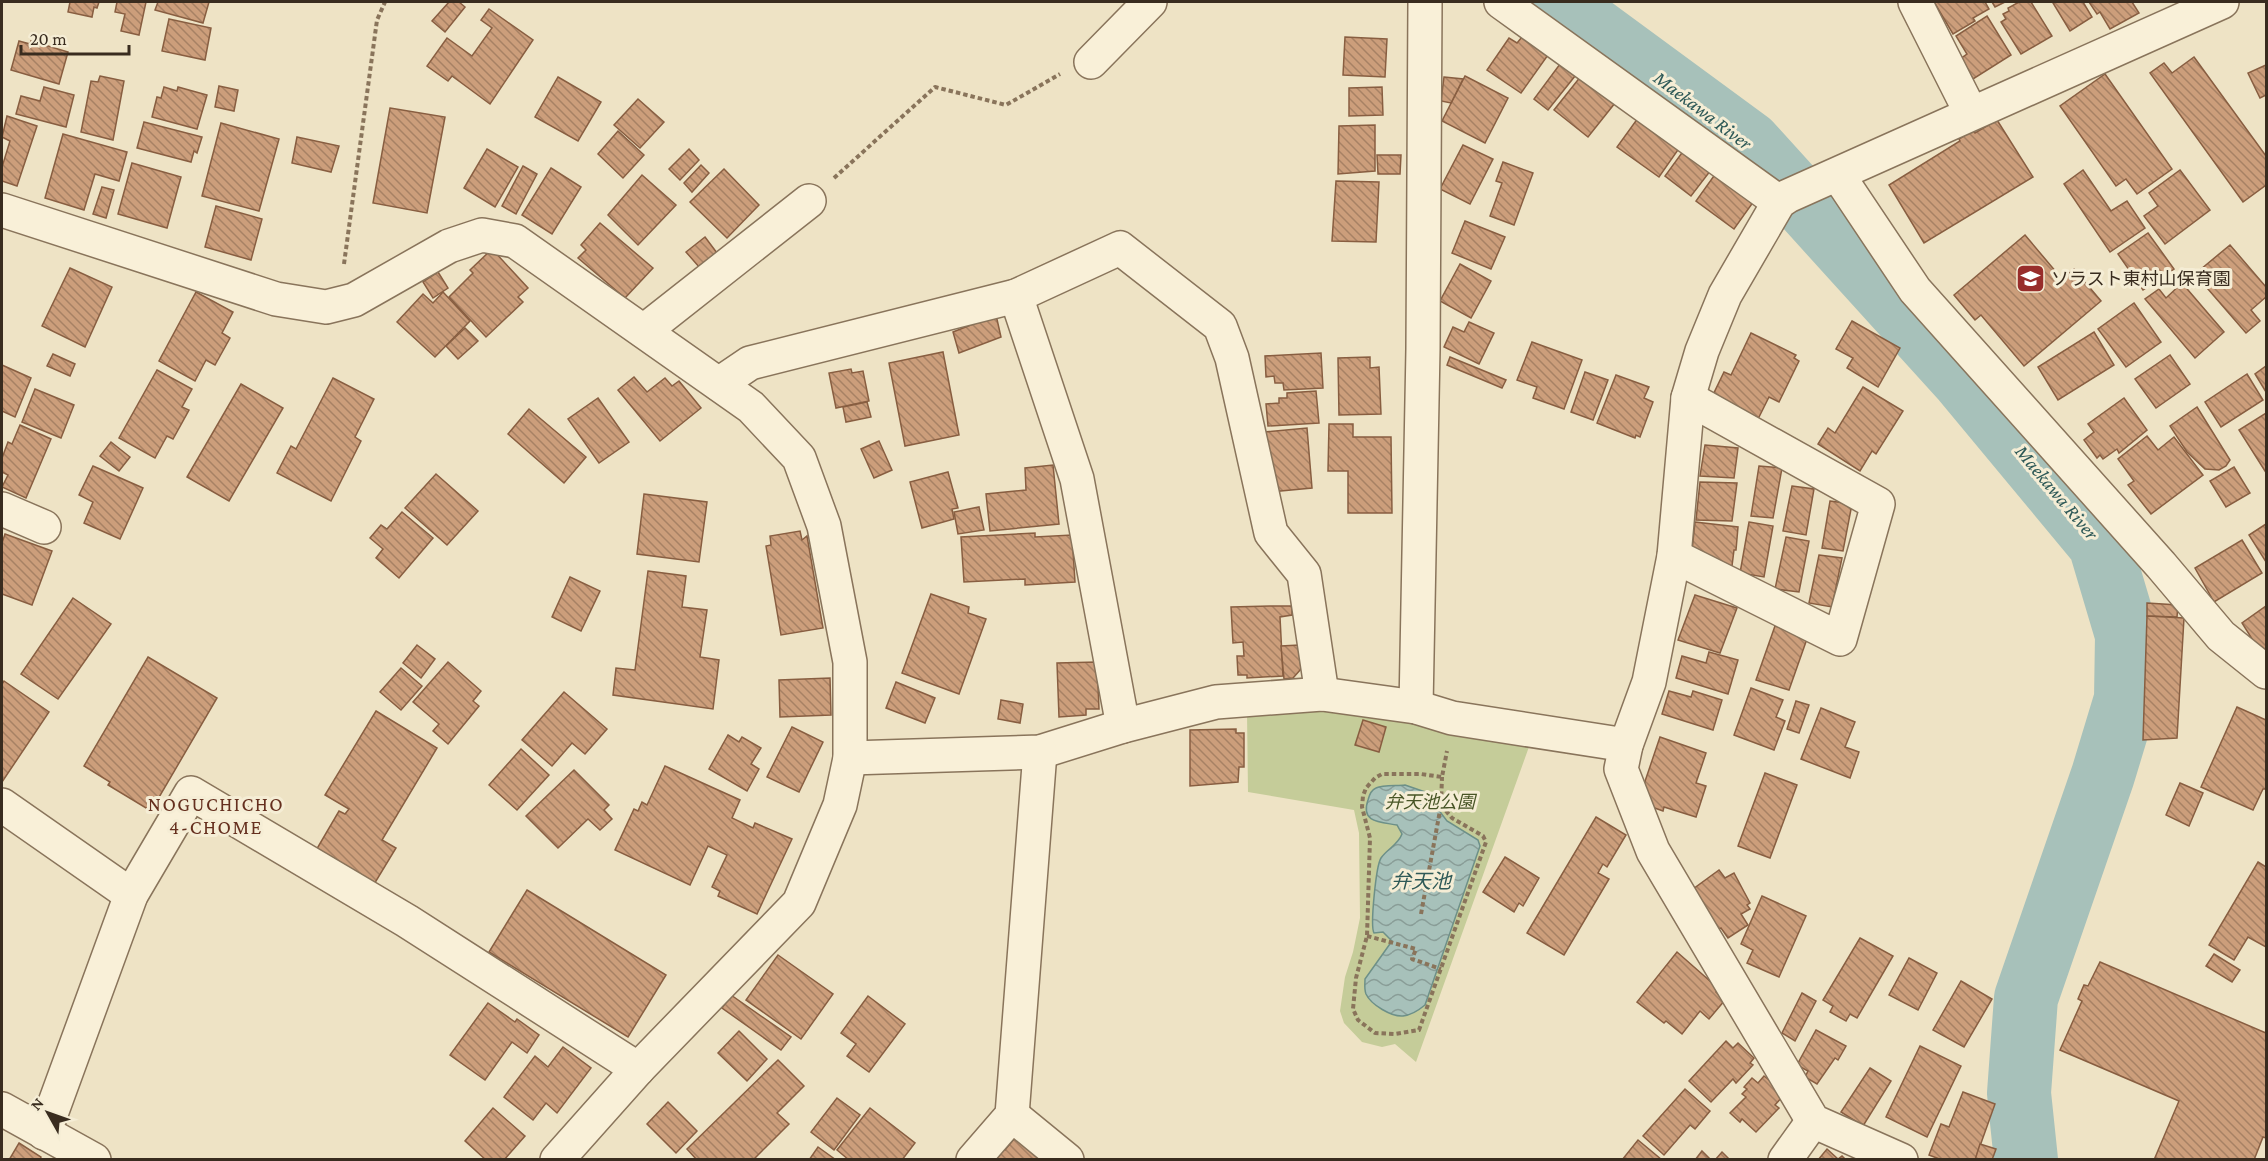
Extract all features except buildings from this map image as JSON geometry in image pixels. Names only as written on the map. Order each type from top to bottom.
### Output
[{"type":"street","points":[[1091,62],[1150,2]]},
{"type":"street","points":[[1416,707],[1423,349],[1425,2]]},
{"type":"street","points":[[1501,2],[1783,199]]},
{"type":"street","points":[[1915,2],[1971,113]]},
{"type":"street","points":[[1901,1160],[1813,1121],[1653,850],[1621,769],[1626,745],[1649,681],[1674,556],[1688,398],[1702,351],[1725,295],[1783,199],[2222,2]]},
{"type":"street","points":[[1839,175],[1915,290],[2162,565],[2221,636],[2266,672]]},
{"type":"street","points":[[644,331],[809,201]]},
{"type":"street","points":[[2,210],[276,299],[326,307],[354,300],[448,246],[482,235],[515,241],[751,407],[799,458],[824,526],[850,662],[850,758],[840,805],[799,903],[638,1070],[557,1160]]},
{"type":"street","points":[[719,384],[750,363],[1016,296],[1120,248],[1220,326],[1232,358],[1271,533],[1304,574],[1322,694]]},
{"type":"street","points":[[1016,296],[1077,479],[1123,726]]},
{"type":"street","points":[[1674,556],[1840,639],[1878,504],[1688,398]]},
{"type":"street","points":[[2,509],[44,527]]},
{"type":"street","points":[[850,758],[1040,752],[1123,726],[1216,702],[1322,694],[1416,707],[1452,718],[1626,745]]},
{"type":"street","points":[[973,1160],[1012,1115],[1040,752]]},
{"type":"street","points":[[44,1132],[131,896],[191,793],[407,921],[638,1070]]},
{"type":"street","points":[[2,805],[131,896]]},
{"type":"street","points":[[2,1109],[94,1160]]},
{"type":"street","points":[[1012,1115],[1067,1160]]},
{"type":"street","points":[[1785,1160],[1813,1121]]},
{"type":"path","points":[[339,304],[377,20],[385,2]]},
{"type":"path","points":[[809,201],[935,87],[1006,105],[1069,68],[1091,62]]},
{"type":"path","points":[[1421,914],[1441,806],[1442,777],[1452,718]]},
{"type":"path","points":[[1441,806],[1452,818],[1483,836],[1486,842],[1419,1030],[1395,1034],[1375,1033],[1358,1020],[1353,1009],[1356,978],[1367,936],[1370,838],[1362,807],[1363,796],[1366,788],[1382,774],[1421,774],[1442,777]]},
{"type":"path","points":[[1367,936],[1416,949],[1412,959],[1441,969]]},
{"type":"green space","name":"弁天池公園","points":[[1333,709],[1530,744],[1416,1062],[1395,1044],[1382,1047],[1362,1042],[1344,1023],[1340,1011],[1345,977],[1360,918],[1359,833],[1354,810],[1248,792],[1247,713]]},
{"type":"water","name":"弁天池","points":[[1405,785],[1425,792],[1447,821],[1478,840],[1480,846],[1425,1005],[1412,1013],[1398,1016],[1377,1006],[1369,998],[1365,990],[1365,979],[1392,941],[1383,932],[1374,933],[1374,896],[1381,858],[1402,834],[1397,825],[1379,822],[1369,817],[1366,808],[1374,789],[1382,786]]},
{"type":"waterway","name":"Maekawa River","points":[[1557,2],[1749,143],[1963,379],[2100,544],[2127,635],[2126,699],[2103,775],[2026,998],[2019,1093],[2026,1160]]},
{"type":"place","name":"ソラスト東村山保育園","points":[[2030,279]]},
{"type":"district","name":"NOGUCHICHO 4-CHOME","points":[[216,816]]}]
